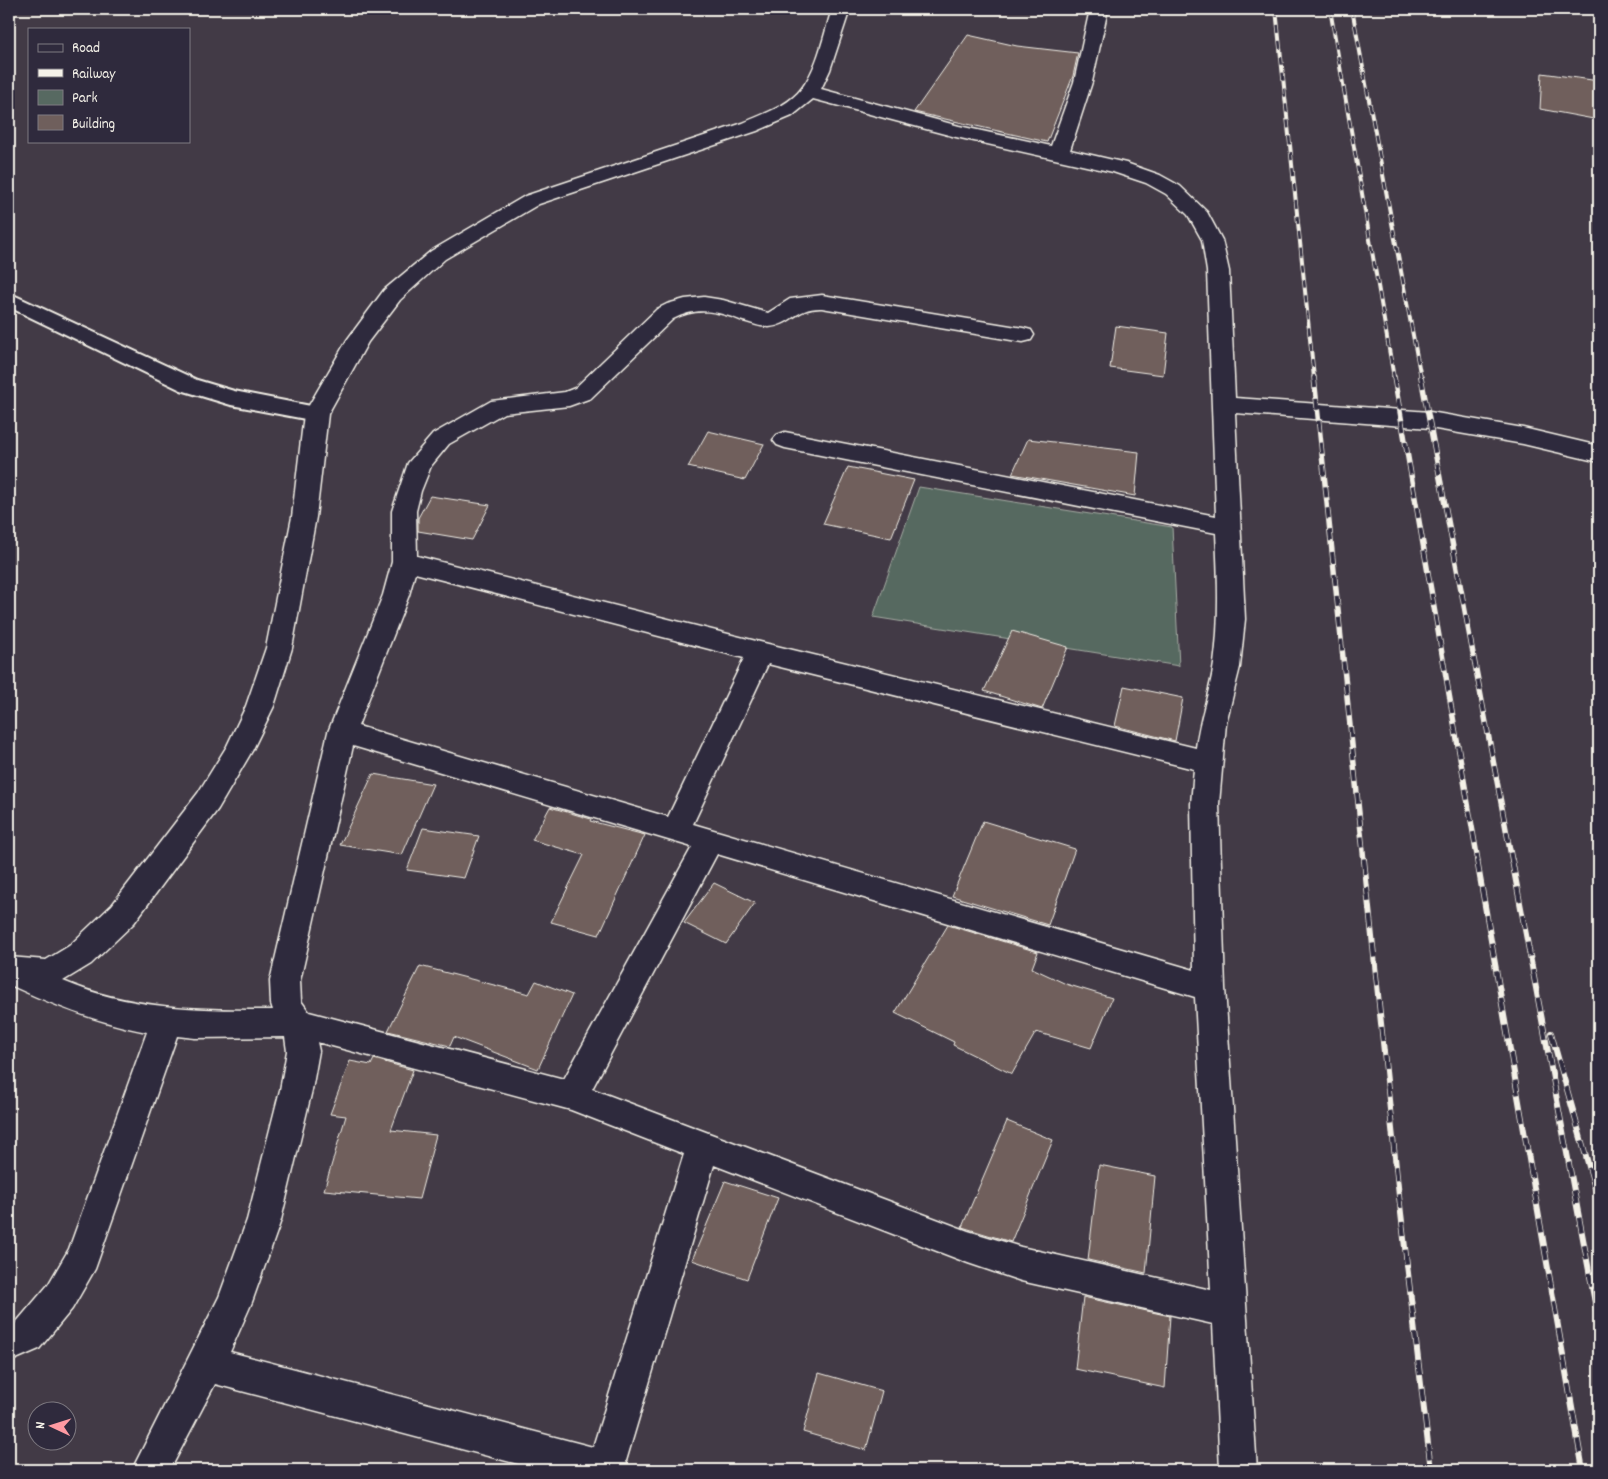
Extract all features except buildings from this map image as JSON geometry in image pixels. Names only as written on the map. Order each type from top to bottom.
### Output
[{"type":"street","points":[[9,970],[50,973],[80,955],[123,914],[208,801],[238,751],[260,706],[279,648],[304,517],[316,414],[358,340],[392,295],[438,255],[532,200],[750,127],[785,112],[810,92],[821,70],[841,9]]},
{"type":"street","points":[[1059,153],[1083,82],[1099,9]]},
{"type":"street","points":[[810,92],[956,131],[1119,167],[1154,178],[1173,190],[1197,212],[1212,240],[1218,271],[1232,619],[1227,666],[1212,723],[1204,804],[1210,988],[1239,1470]]},
{"type":"street","points":[[150,1470],[206,1364],[235,1302],[264,1220],[303,1051],[299,1023],[286,1004],[285,981],[342,732],[396,595],[404,562],[404,511],[409,491],[420,463],[441,439],[471,420],[499,406],[569,399],[583,393],[665,314],[679,306],[701,303],[721,306],[766,320],[779,318],[796,304],[812,302],[836,303],[1023,335]]},
{"type":"street","points":[[1224,405],[1430,420],[1523,436],[1599,454]]},
{"type":"street","points":[[785,440],[1228,527]]},
{"type":"street","points":[[404,562],[760,652],[1207,761]]},
{"type":"street","points":[[676,830],[760,652]]},
{"type":"street","points":[[342,732],[1210,988]]},
{"type":"street","points":[[572,1096],[710,840]]},
{"type":"street","points":[[9,970],[68,998],[112,1012],[195,1024],[299,1023],[572,1096],[977,1250],[1021,1264],[1230,1311]]},
{"type":"street","points":[[9,1344],[26,1336],[60,1297],[83,1257],[167,1021]]},
{"type":"street","points":[[206,1364],[608,1469],[703,1146]]},
{"type":"lane","points":[[9,300],[189,385],[231,398],[316,414]]},
{"type":"green space","points":[[919,487],[1172,527],[1179,666],[873,617]]},
{"type":"railway","points":[[1276,9],[1314,378]]},
{"type":"railway","points":[[1330,9],[1394,378]]},
{"type":"railway","points":[[1352,9],[1421,378]]},
{"type":"railway","points":[[1314,377],[1364,861]]},
{"type":"railway","points":[[1394,377],[1478,861]]},
{"type":"railway","points":[[1421,377],[1512,861]]},
{"type":"railway","points":[[1364,860],[1399,1196],[1431,1470]]},
{"type":"railway","points":[[1477,860],[1583,1470]]},
{"type":"railway","points":[[1512,860],[1599,1324]]},
{"type":"railway","points":[[1551,1033],[1599,1202]]}]
